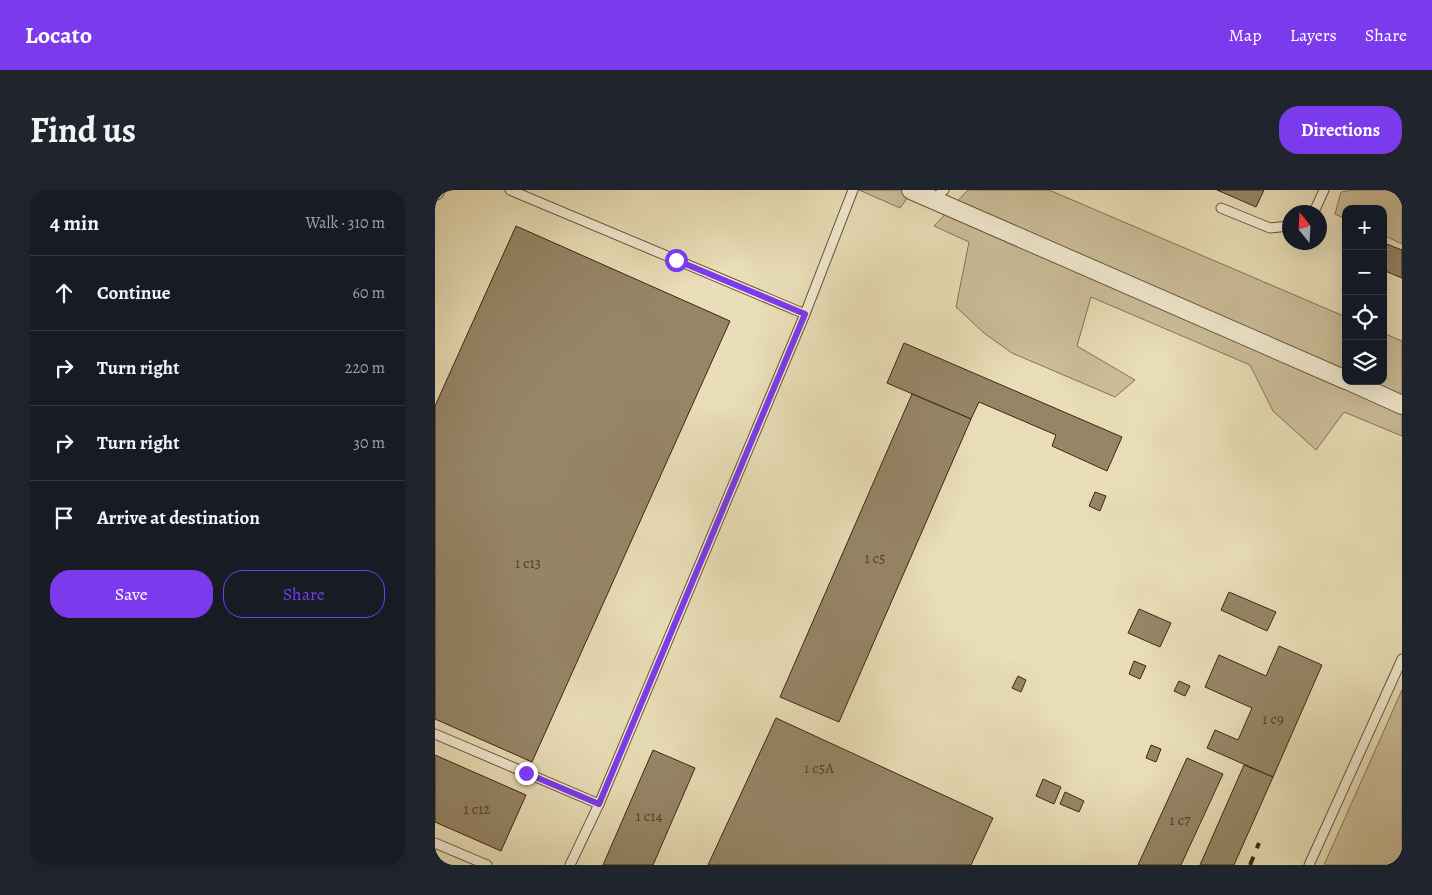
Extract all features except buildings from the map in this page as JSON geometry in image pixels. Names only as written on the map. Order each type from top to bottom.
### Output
[{"type":"street","points":[[911,190],[938,195],[1342,379]]},
{"type":"street","points":[[1356,385],[1402,405]]},
{"type":"lane","points":[[510,190],[805,314]]},
{"type":"lane","points":[[570,865],[599,804],[805,314],[853,190]]},
{"type":"lane","points":[[1317,205],[1324,190]]},
{"type":"lane","points":[[1221,208],[1269,228],[1282,227]]},
{"type":"lane","points":[[1309,865],[1402,658]]},
{"type":"lane","points":[[435,734],[599,804]]},
{"type":"lane","points":[[435,843],[487,865]]},
{"type":"shaded area","points":[[859,190],[913,190],[900,208]]},
{"type":"shaded area","points":[[968,190],[1049,190],[1342,315],[1342,385],[1387,385],[1387,335],[1402,341],[1402,436],[1344,412],[1316,450],[1273,411],[1250,365],[1091,297],[1077,346],[1135,380],[1115,397],[1012,353],[984,333],[956,307],[969,242],[934,226]]},
{"type":"shaded area","points":[[1353,190],[1402,190],[1402,244],[1387,237],[1387,205],[1342,205],[1342,217],[1335,214],[1341,192]]},
{"type":"shaded area","points":[[1402,690],[1402,865],[1324,865]]},
{"type":"railway","points":[[1250,865],[1259,843]]},
{"type":"route","points":[[526,773],[599,804],[805,314],[676,260]]}]
